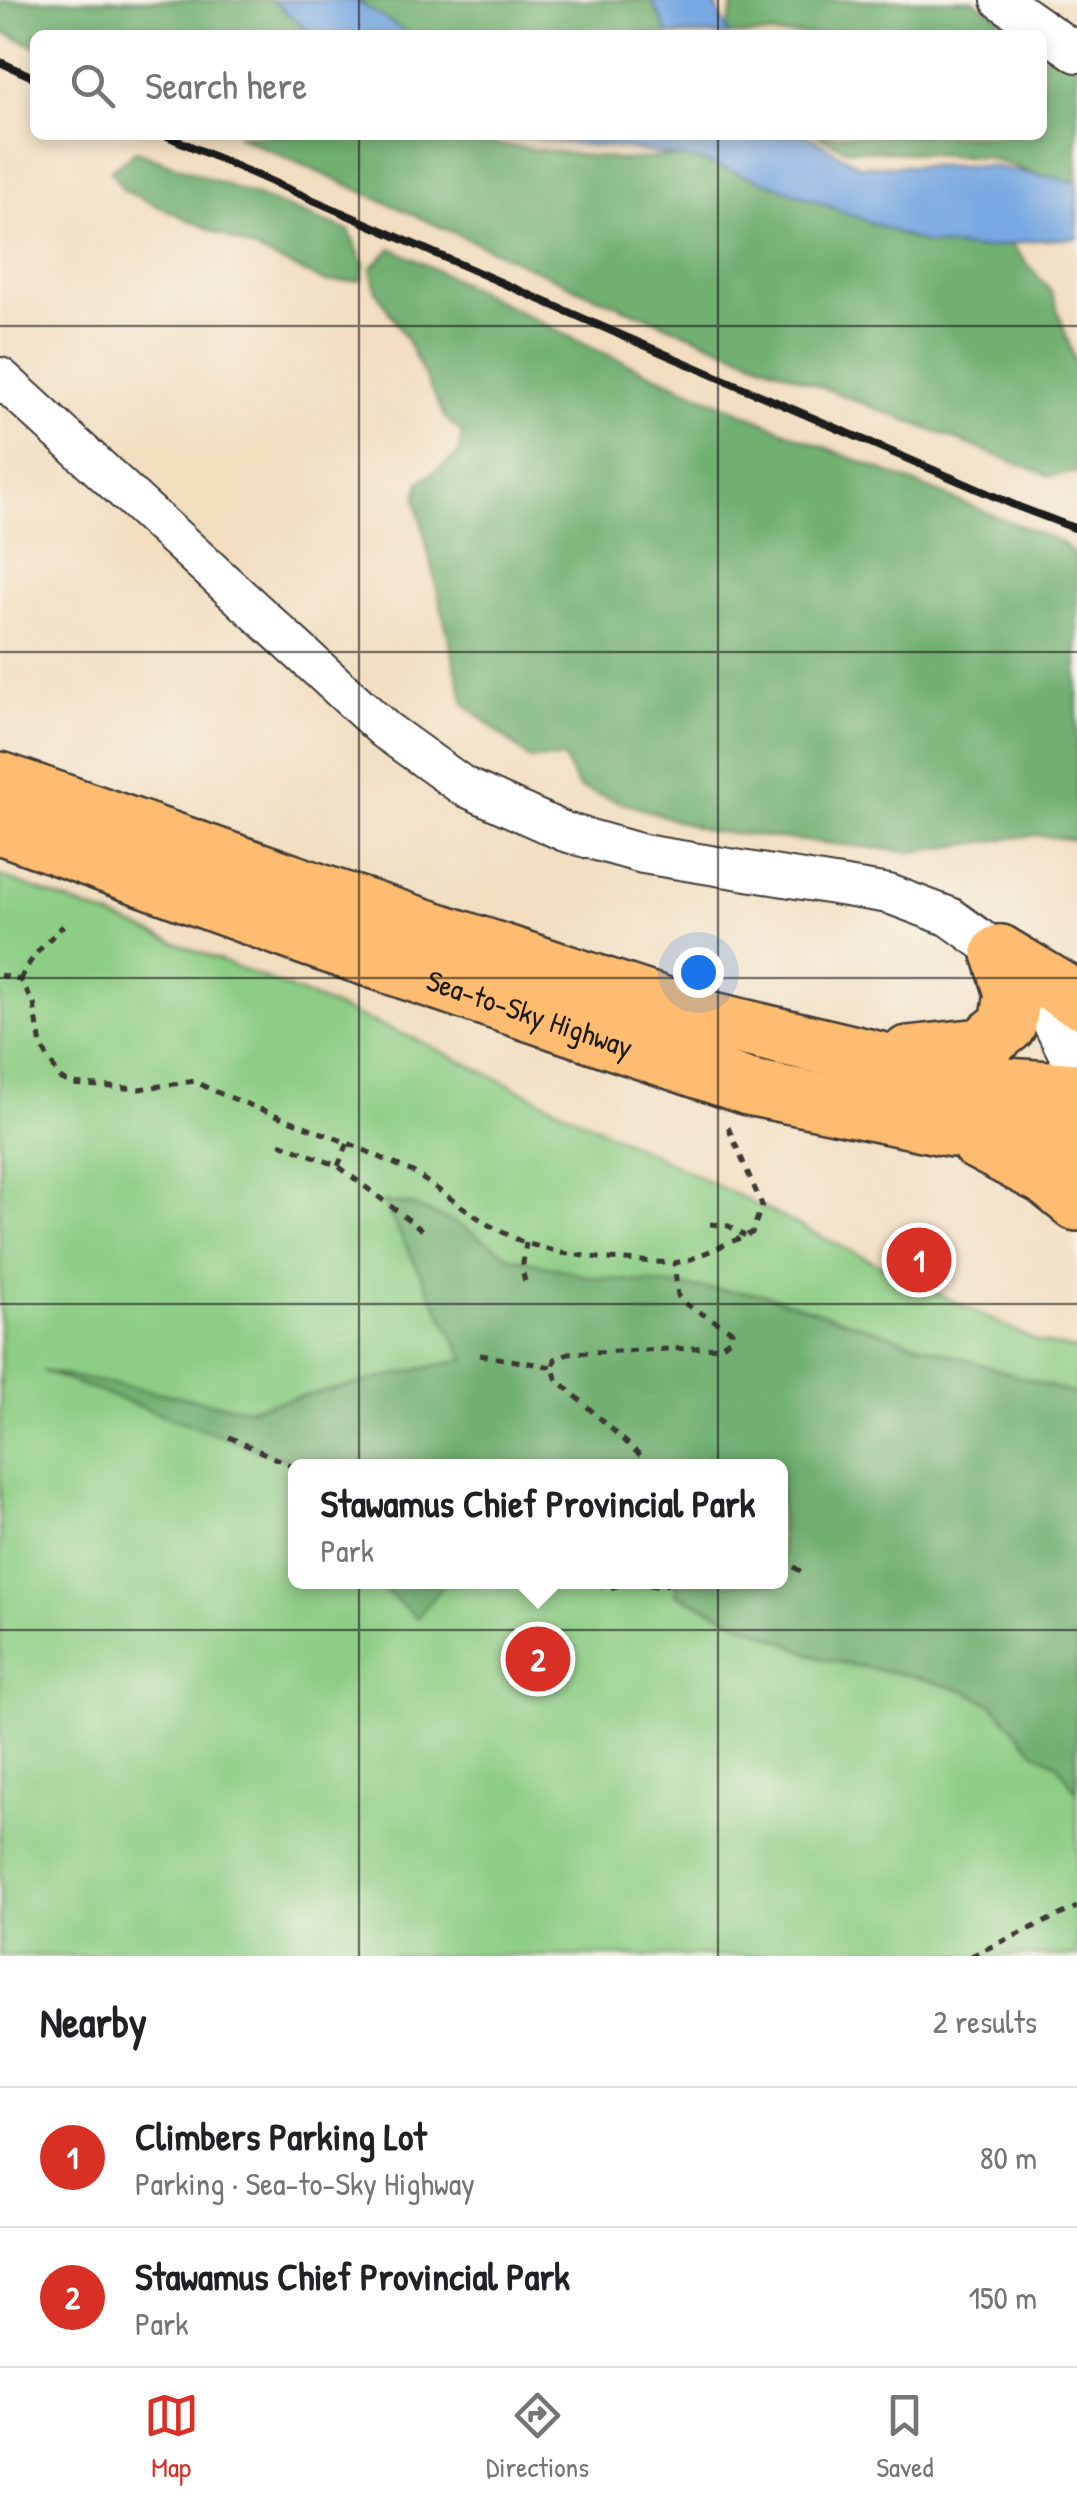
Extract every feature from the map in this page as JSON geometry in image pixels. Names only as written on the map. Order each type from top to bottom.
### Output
[{"type":"highway","name":"Sea-to-Sky Highway","points":[[0,780],[331,896],[700,1017],[982,1084],[1077,1091]]},
{"type":"highway","name":"Sea-to-Sky Highway","points":[[0,826],[311,939],[748,1087],[953,1130],[1077,1141]]},
{"type":"highway","points":[[1000,953],[1077,999]]},
{"type":"highway","points":[[871,1058],[982,1046],[1008,1025],[1013,993],[1000,953]]},
{"type":"highway","points":[[953,1130],[1045,1177],[1077,1203]]},
{"type":"street","points":[[1000,0],[1044,30]]},
{"type":"street","points":[[1047,32],[1077,52]]},
{"type":"street","points":[[0,378],[385,730],[463,786],[565,832],[643,854],[890,894],[950,918],[1000,953],[1031,982],[1077,1072]]},
{"type":"path","points":[[20,980],[28,962],[63,926]]},
{"type":"path","points":[[0,975],[20,980],[34,1004],[41,1046],[60,1078],[72,1084],[139,1089],[195,1081],[413,1172],[487,1224],[526,1243],[576,1255],[689,1260],[752,1233],[762,1205]]},
{"type":"path","points":[[280,1142],[338,1166],[426,1233]]},
{"type":"path","points":[[338,1166],[348,1143]]},
{"type":"path","points":[[710,1224],[729,1226],[745,1236]]},
{"type":"path","points":[[525,1281],[522,1270],[526,1243]]},
{"type":"path","points":[[644,1459],[556,1378],[553,1367],[555,1359],[568,1353],[720,1347],[730,1339],[732,1331],[678,1296],[674,1262]]},
{"type":"path","points":[[480,1355],[553,1367]]},
{"type":"path","points":[[229,1436],[288,1464]]},
{"type":"path","points":[[788,1564],[804,1573]]},
{"type":"path","points":[[970,1956],[1077,1907]]},
{"type":"green space","points":[[0,0],[280,0],[317,30],[30,30],[30,44],[0,31]]},
{"type":"green space","points":[[359,0],[679,0],[696,30],[387,30]]},
{"type":"green space","points":[[735,0],[973,0],[1021,30],[726,30]]},
{"type":"green space","points":[[1047,46],[1077,65],[1077,188],[985,157],[846,149],[827,140],[1047,140]]},
{"type":"green space","points":[[247,140],[484,140],[622,160],[719,154],[1001,232],[1052,293],[1077,368],[1077,473],[1050,476],[590,294]]},
{"type":"green space","points":[[136,151],[349,231],[364,264],[361,280],[326,282],[123,190],[111,170]]},
{"type":"green space","points":[[392,248],[594,349],[1063,543],[1077,558],[1077,840],[1034,835],[913,852],[708,831],[579,788],[563,758],[530,759],[464,703],[416,499],[420,482],[459,454],[462,433],[445,418],[407,340],[376,291],[371,268]]},
{"type":"green space","points":[[0,876],[420,1041],[1038,1342],[1077,1350],[1077,1956],[0,1956]]},
{"type":"green space","points":[[383,1202],[411,1205],[458,1224],[512,1257],[590,1277],[763,1294],[1077,1395],[1077,1792],[1057,1764],[1035,1752],[993,1705],[963,1690],[822,1659],[676,1594],[677,1589],[788,1589],[788,1459],[288,1460],[42,1371],[247,1409],[465,1359]]},
{"type":"green space","points":[[384,1589],[440,1589],[417,1618]]},
{"type":"water","points":[[272,0],[354,0],[403,30],[307,30]]},
{"type":"water","points":[[651,0],[713,0],[727,30],[666,30]]},
{"type":"water","points":[[548,140],[815,140],[860,166],[989,166],[1077,182],[1077,238],[981,249],[926,244],[701,161]]},
{"type":"railway","points":[[0,62],[30,76]]},
{"type":"railway","points":[[176,140],[1077,529]]},
{"type":"place","name":"Climbers Parking Lot","points":[[919,1260]]},
{"type":"place","name":"Stawamus Chief Provincial Park","points":[[538,1659]]}]
